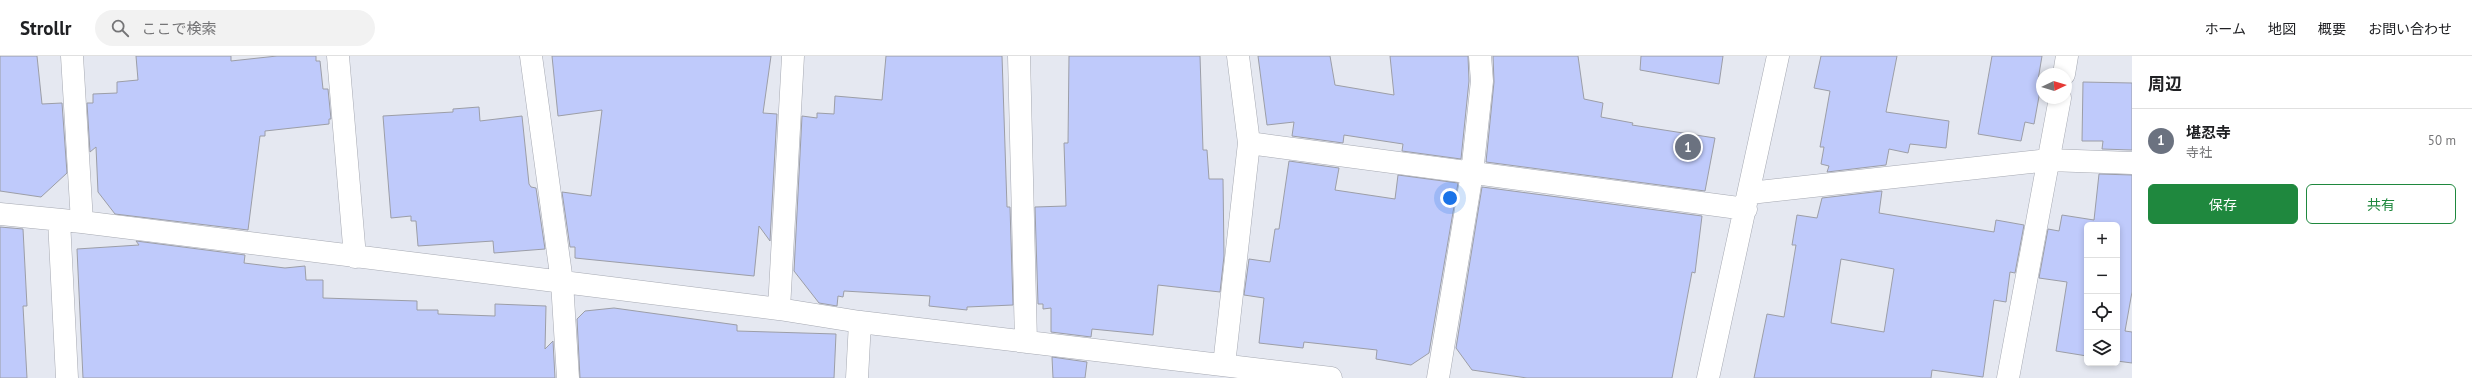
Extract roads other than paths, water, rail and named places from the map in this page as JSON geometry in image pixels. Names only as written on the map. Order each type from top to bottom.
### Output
[{"type":"street","points":[[72,56],[82,222]]},
{"type":"street","points":[[338,56],[355,258]]},
{"type":"street","points":[[531,56],[562,282],[568,378]]},
{"type":"street","points":[[779,309],[793,56]]},
{"type":"street","points":[[1019,56],[1026,342]]},
{"type":"street","points":[[1224,365],[1249,143],[1238,56]]},
{"type":"street","points":[[1438,378],[1472,173],[1482,81],[1480,56]]},
{"type":"street","points":[[1708,378],[1748,201],[1778,56]]},
{"type":"street","points":[[2065,68],[2067,56]]},
{"type":"street","points":[[2008,378],[2059,104]]},
{"type":"street","points":[[1249,143],[1472,173],[1748,201],[2049,160],[2132,163]]},
{"type":"street","points":[[0,214],[82,222],[355,258],[779,309],[860,322],[1224,365],[1276,375],[1331,378]]},
{"type":"street","points":[[59,220],[67,378]]},
{"type":"street","points":[[856,378],[860,322]]},
{"type":"place","name":"堪忍寺","points":[[1688,147]]}]
